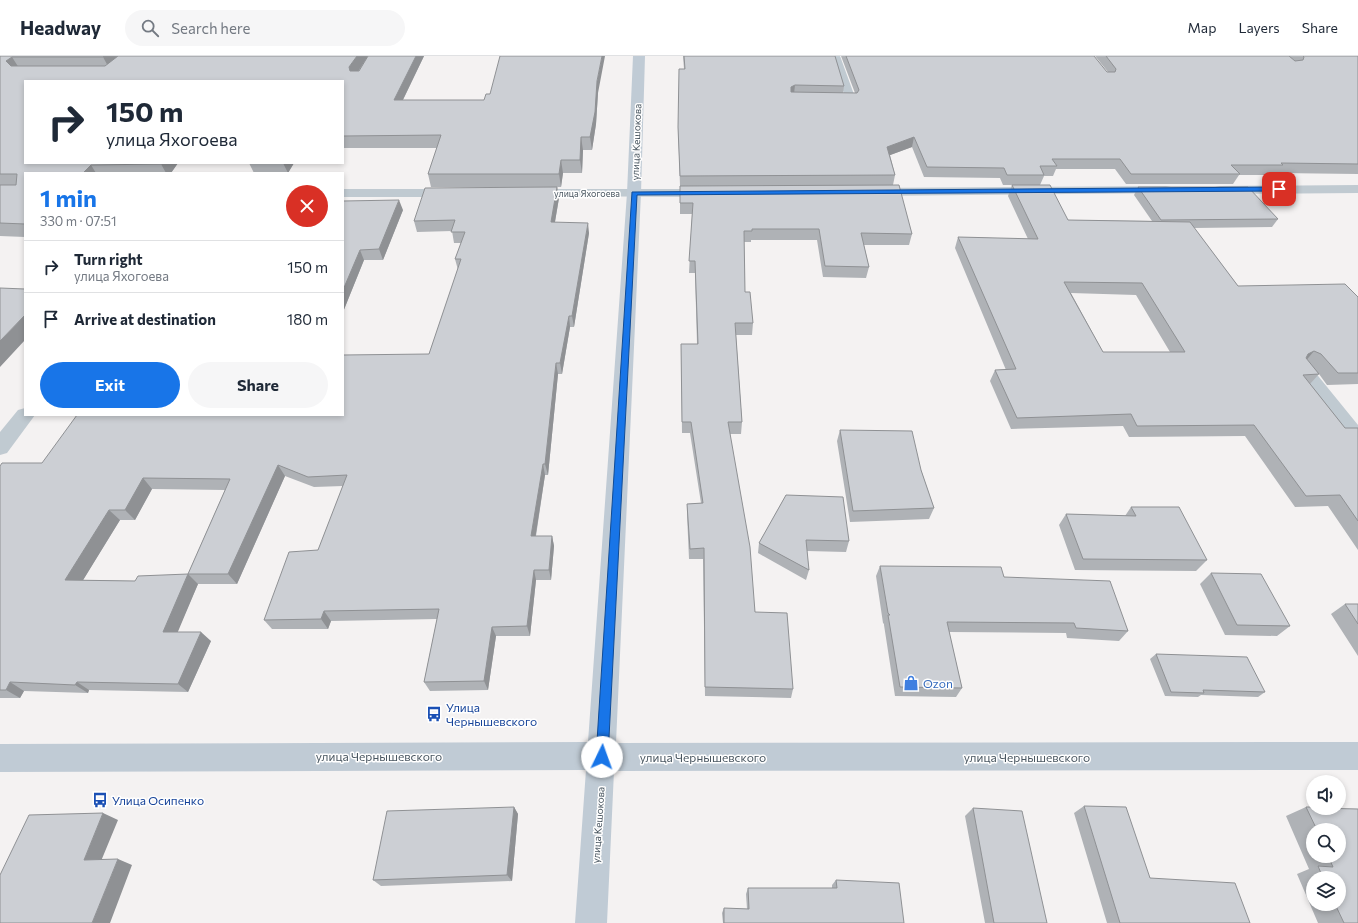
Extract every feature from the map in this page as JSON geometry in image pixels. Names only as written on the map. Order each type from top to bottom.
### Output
[{"type":"street","name":"улица Кешокова","points":[[591,923],[602,757],[634,193],[638,56]]},
{"type":"street","points":[[1207,190],[1358,189]]},
{"type":"street","points":[[857,192],[1183,190]]},
{"type":"street","points":[[344,193],[469,193]]},
{"type":"street","name":"улица Яхогоева","points":[[516,193],[722,193]]},
{"type":"street","points":[[0,447],[24,416]]},
{"type":"street","name":"улица Чернышевского","points":[[0,758],[536,755],[602,757],[1358,756]]},
{"type":"lane","points":[[830,100],[851,100],[836,56]]},
{"type":"lane","points":[[1305,369],[1358,436]]},
{"type":"building","points":[[0,56],[104,56],[12,57],[6,61],[11,66],[105,66],[118,56],[357,56],[349,67],[350,71],[359,71],[368,56],[416,56],[394,100],[484,100],[486,94],[490,94],[500,56],[602,56],[597,81],[595,112],[590,137],[581,137],[580,160],[561,160],[559,174],[428,174],[441,135],[344,136],[344,80],[24,80],[24,164],[161,164],[91,165],[84,172],[24,172],[24,224],[0,223],[0,185],[16,185],[17,174],[0,174]]},
{"type":"building","points":[[684,56],[835,56],[844,86],[795,85],[791,87],[791,92],[857,93],[859,90],[846,56],[1094,56],[1107,72],[1115,72],[1116,69],[1106,56],[1289,56],[1295,61],[1303,60],[1303,56],[1358,56],[1358,164],[1281,163],[1283,165],[1231,165],[1240,174],[1131,174],[1120,159],[1052,159],[1057,166],[1040,166],[1044,175],[1007,175],[1004,168],[927,167],[914,137],[887,147],[895,175],[680,176],[678,127],[679,69],[685,69]]},
{"type":"building","points":[[899,185],[912,234],[861,233],[869,267],[825,266],[819,229],[752,229],[752,231],[744,231],[745,292],[750,292],[753,323],[735,323],[742,422],[728,422],[750,547],[755,612],[787,613],[793,689],[705,687],[704,548],[690,549],[687,504],[703,503],[691,422],[682,422],[681,344],[698,344],[695,261],[689,261],[693,203],[680,203],[680,186]]},
{"type":"building","points":[[1012,185],[1050,185],[1068,220],[1190,222],[1238,286],[1345,284],[1358,297],[1358,373],[1338,373],[1321,354],[1314,351],[1308,354],[1306,358],[1319,374],[1303,375],[1345,428],[1358,428],[1358,521],[1340,495],[1306,496],[1254,425],[1137,426],[1131,414],[1017,418],[995,370],[1016,369],[958,237],[1038,239]],"holes":[[[1064,282],[1142,283],[1185,352],[1103,352]]]},
{"type":"building","points":[[557,187],[551,222],[588,223],[572,316],[569,316],[560,363],[556,363],[545,464],[543,464],[531,536],[552,536],[549,570],[534,570],[527,626],[492,627],[484,681],[424,682],[439,609],[324,611],[321,619],[264,620],[289,552],[318,550],[347,475],[308,477],[278,465],[228,574],[188,574],[163,632],[201,632],[178,684],[77,682],[75,685],[10,682],[6,690],[0,690],[0,466],[2,463],[42,463],[76,416],[344,416],[344,355],[429,354],[461,259],[455,259],[465,232],[451,232],[455,220],[414,221],[425,188]],"holes":[[[143,478],[230,479],[188,574],[138,576],[135,581],[65,580],[109,510],[125,510]]]},
{"type":"building","points":[[1138,187],[1248,187],[1278,219],[1161,220]]},
{"type":"building","points":[[399,200],[379,249],[360,250],[344,288],[344,201]]},
{"type":"building","points":[[0,288],[24,289],[24,316],[0,341]]},
{"type":"building","points":[[840,430],[912,431],[921,470],[934,508],[853,511]]},
{"type":"building","points":[[786,495],[843,497],[849,541],[806,540],[809,570],[759,543]]},
{"type":"building","points":[[1131,507],[1179,507],[1207,560],[1083,559],[1066,514],[1136,516]]},
{"type":"building","points":[[880,566],[1001,567],[1004,577],[1110,581],[1128,631],[1076,628],[1074,623],[947,622],[962,688],[900,687],[888,615],[890,615],[888,613]]},
{"type":"building","points":[[1211,573],[1261,574],[1290,626],[1237,625]]},
{"type":"building","points":[[1345,604],[1358,604],[1358,624]]},
{"type":"building","points":[[1156,654],[1247,657],[1265,692],[1203,690],[1204,693],[1171,692]]},
{"type":"building","points":[[1084,806],[1126,807],[1150,878],[1235,883],[1250,923],[1120,923]]},
{"type":"building","points":[[514,807],[507,875],[373,880],[387,811]]},
{"type":"building","points":[[973,808],[1022,811],[1047,923],[994,923]]},
{"type":"building","points":[[1346,809],[1358,809],[1358,923],[1344,923],[1338,911],[1346,911],[1346,871],[1320,871],[1318,866],[1333,867],[1331,863],[1346,863],[1346,823],[1314,823],[1310,815],[1346,815]]},
{"type":"building","points":[[103,813],[84,860],[118,859],[92,923],[0,923],[0,875],[29,815]]},
{"type":"building","points":[[836,880],[899,883],[904,923],[724,923],[724,908],[749,909],[748,888],[837,888]]},
{"type":"place","name":"Ozon","points":[[911,683]]},
{"type":"place","name":"Улица Чернышевского","points":[[434,714]]},
{"type":"place","name":"Улица Осипенко","points":[[100,800]]},
{"type":"route","points":[[602,757],[634,193],[1279,189]]}]
